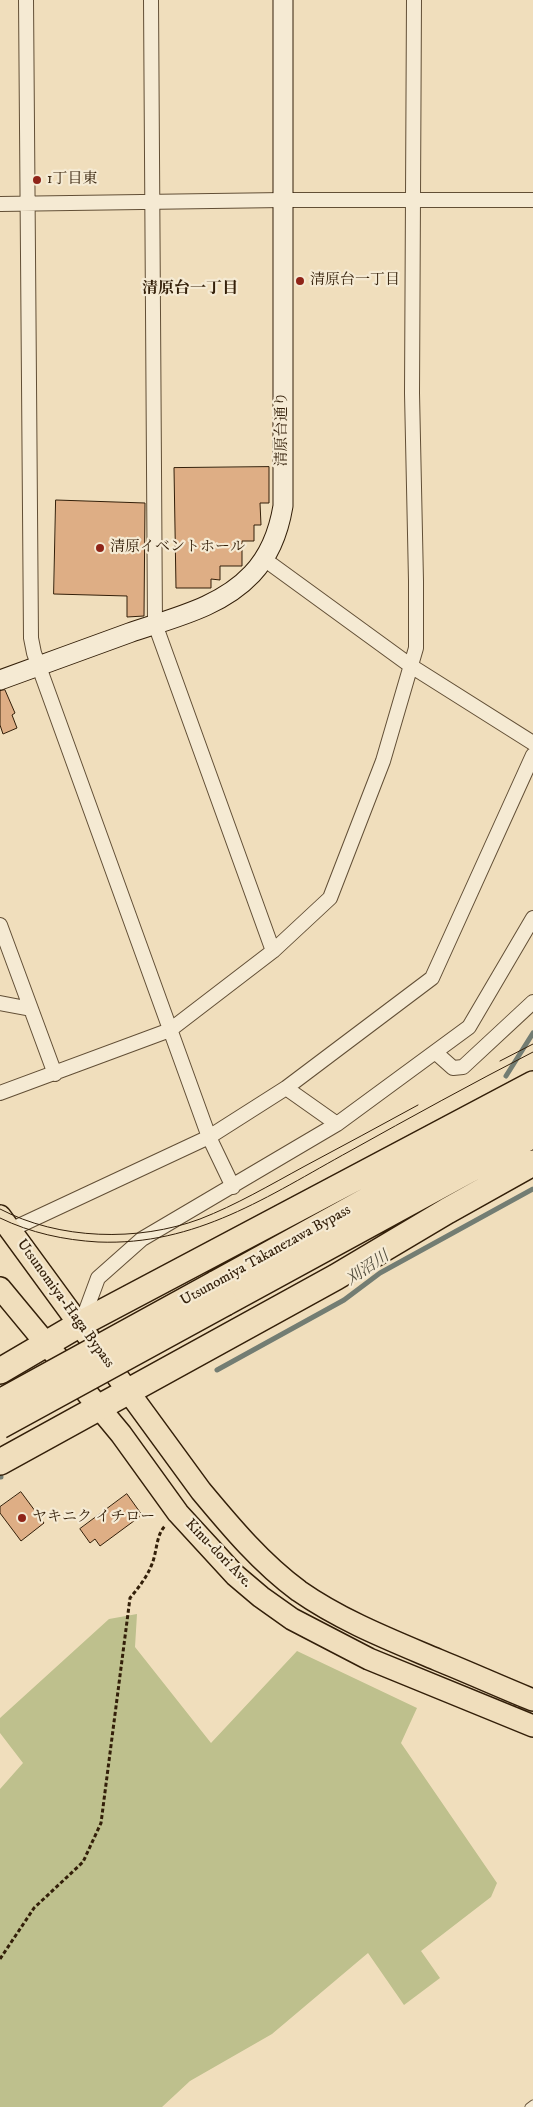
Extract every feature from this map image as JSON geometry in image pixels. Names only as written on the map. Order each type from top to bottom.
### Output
[{"type":"highway","points":[[0,1370],[80,1324],[533,1084]]},
{"type":"highway","name":"Utsunomiya Takanezawa Bypass","points":[[0,1426],[533,1109]]},
{"type":"highway","name":"Utsunomiya Takanezawa Bypass","points":[[0,1402],[220,1294],[533,1135]]},
{"type":"highway","points":[[0,1462],[336,1277],[446,1211],[533,1163]]},
{"type":"main road","name":"Utsunomiya-Haga Bypass","points":[[5,1223],[129,1392]]},
{"type":"main road","points":[[0,1288],[45,1343]]},
{"type":"main road","name":"Kinu-dori Ave.","points":[[45,1343],[125,1440],[178,1513],[235,1575],[261,1597],[292,1619],[368,1659],[533,1726]]},
{"type":"main road","name":"Kinu-dori Ave.","points":[[129,1392],[196,1484],[235,1532],[258,1556],[299,1591],[379,1636],[533,1700]]},
{"type":"street","points":[[26,0],[31,638],[38,666],[209,1137],[233,1187]]},
{"type":"street","points":[[151,0],[155,624],[273,951]]},
{"type":"street","name":"清原台通り","points":[[0,680],[197,610],[222,598],[253,574],[264,559],[280,523],[283,506],[283,0]]},
{"type":"street","points":[[0,1094],[170,1030],[273,951],[330,898],[382,761],[416,648],[412,394],[414,0]]},
{"type":"street","points":[[0,204],[413,199],[533,200]]},
{"type":"street","points":[[264,559],[411,666],[533,743]]},
{"type":"street","points":[[5,1223],[209,1137],[286,1088],[432,978],[533,755]]},
{"type":"street","points":[[80,1324],[98,1278],[142,1239],[337,1124],[469,1027],[533,918]]},
{"type":"street","points":[[0,925],[55,1074]]},
{"type":"street","points":[[436,1052],[453,1068],[463,1067],[533,1002]]},
{"type":"street","points":[[0,1003],[31,1009]]},
{"type":"street","points":[[286,1088],[337,1124]]},
{"type":"lane","points":[[529,2107],[533,2104]]},
{"type":"path","points":[[0,1959],[34,1908],[83,1862],[101,1823],[130,1598],[144,1580],[153,1563],[161,1530],[178,1513]]},
{"type":"green space","points":[[137,1614],[135,1647],[211,1743],[297,1651],[417,1708],[401,1743],[497,1883],[491,1897],[421,1951],[440,1978],[404,2005],[368,1953],[272,2034],[190,2081],[162,2107],[0,2107],[0,1789],[23,1763],[0,1733],[0,1718],[109,1619]]},
{"type":"building","points":[[269,467],[269,503],[260,503],[261,525],[254,525],[254,541],[242,541],[242,566],[220,566],[220,580],[211,579],[211,588],[176,588],[174,468]]},
{"type":"building","name":"清原イベントホール","points":[[56,500],[145,503],[144,616],[127,617],[127,596],[54,594]]},
{"type":"building","points":[[5,690],[15,713],[12,715],[17,728],[3,734],[0,725],[0,691]]},
{"type":"building","name":"ヤキニク イチロー","points":[[21,1492],[44,1523],[21,1541],[0,1513],[0,1507]]},
{"type":"building","points":[[127,1494],[142,1515],[100,1546],[95,1539],[90,1543],[80,1529]]},
{"type":"waterway","name":"刈沼川","points":[[506,1076],[533,1033]]},
{"type":"waterway","name":"刈沼川","points":[[217,1370],[344,1300],[380,1273],[533,1189]]},
{"type":"tram line","points":[[500,1061],[533,1044]]},
{"type":"tram line","points":[[0,1218],[48,1235],[98,1242],[134,1241],[167,1236],[199,1227],[260,1201],[533,1052]]},
{"type":"tram line","points":[[0,1209],[47,1227],[73,1232],[125,1234],[151,1232],[176,1226],[200,1219],[240,1201],[418,1105]]},
{"type":"place","name":"1丁目東","points":[[37,180]]},
{"type":"place","name":"清原台一丁目","points":[[300,281]]},
{"type":"place","name":"清原イベントホール","points":[[100,548]]},
{"type":"place","name":"ヤキニク イチロー","points":[[22,1518]]},
{"type":"district","name":"清原台一丁目","points":[[190,290]]}]
